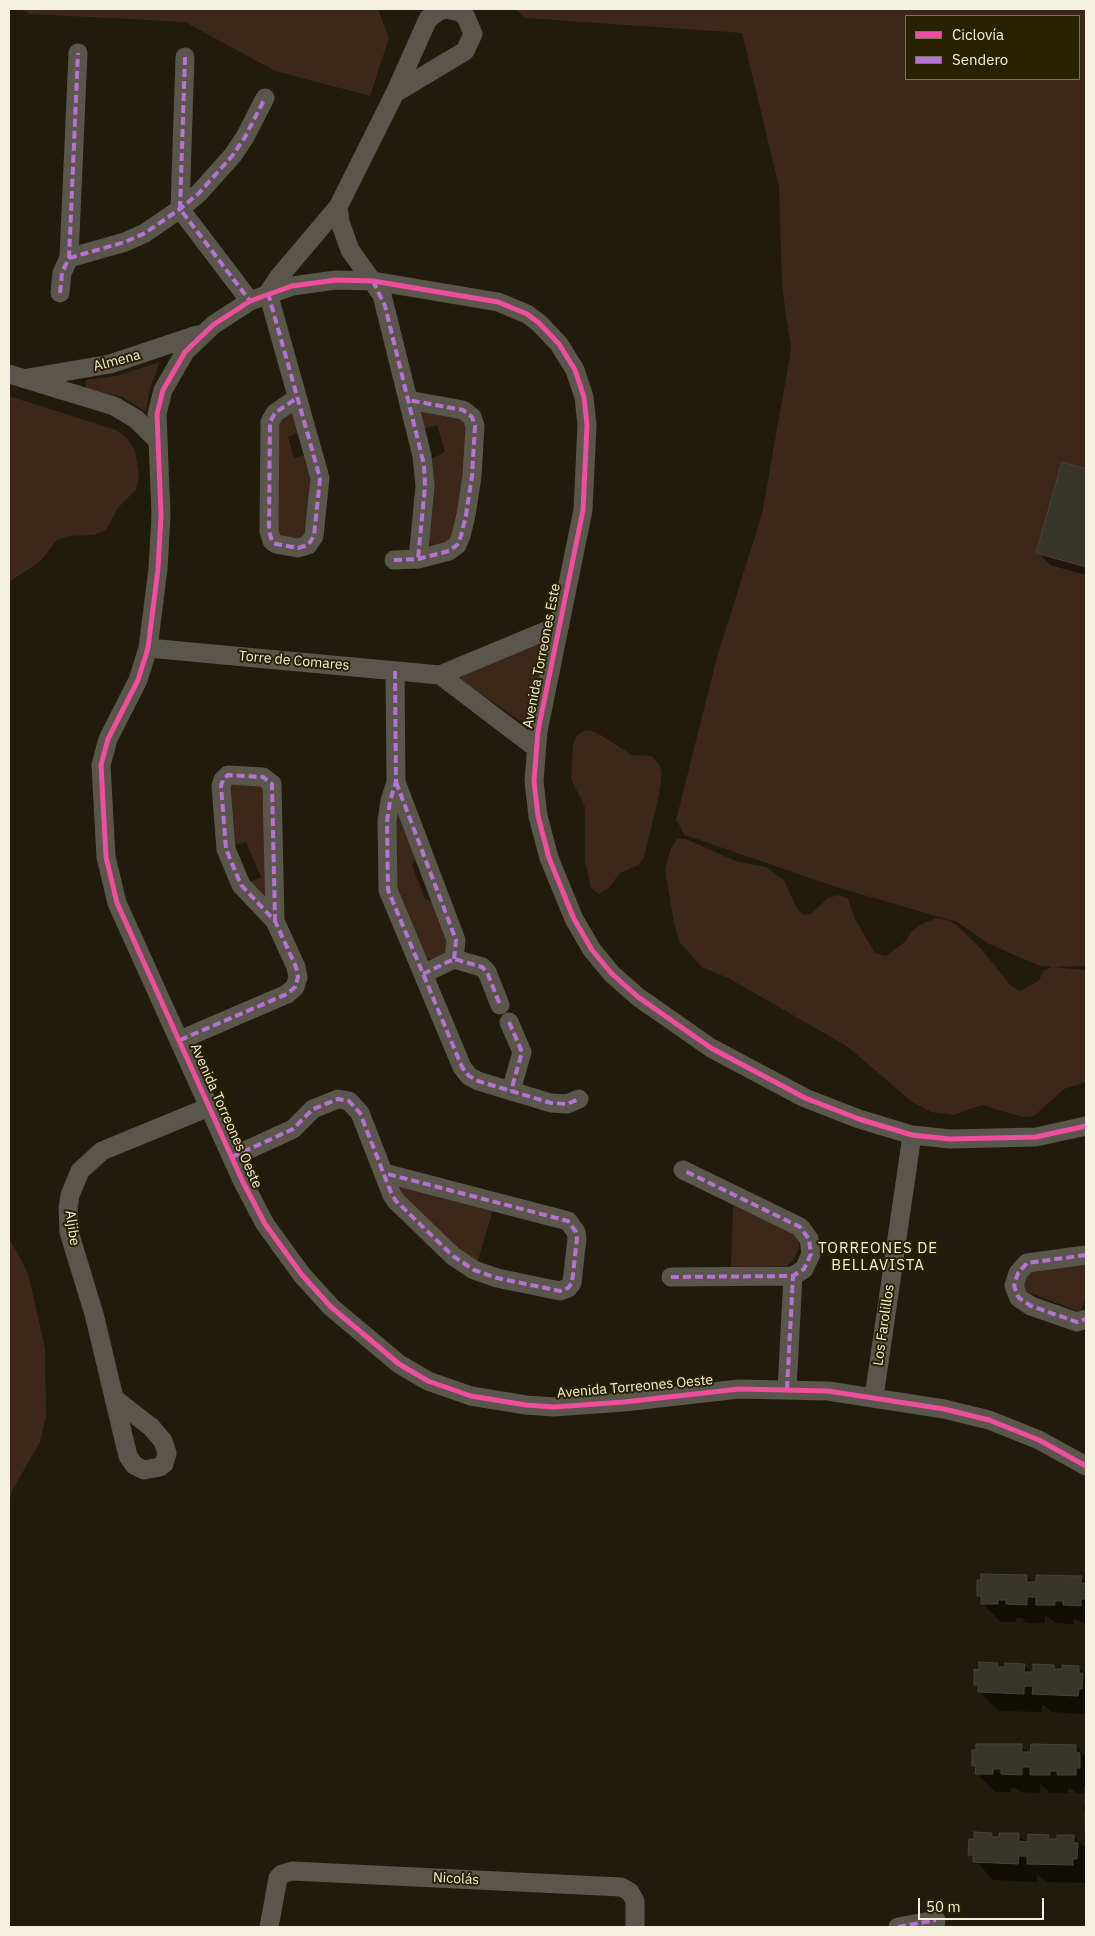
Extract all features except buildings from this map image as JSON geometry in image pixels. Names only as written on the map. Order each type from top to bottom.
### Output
[{"type":"street","points":[[297,398],[275,412],[270,422],[269,531],[276,544],[298,548],[308,545],[314,536],[320,478],[303,410],[297,398],[268,294],[278,278],[338,207],[395,94],[428,19],[439,11],[446,9],[454,10],[466,17],[473,34],[465,51],[395,94]]},
{"type":"street","points":[[60,293],[62,274],[69,258],[78,53]]},
{"type":"street","points":[[185,57],[180,209],[250,302]]},
{"type":"street","points":[[69,258],[125,242],[151,229],[180,209],[199,193],[233,155],[245,137],[265,98]]},
{"type":"street","points":[[338,207],[340,222],[350,250],[373,281],[385,306],[408,400],[425,476],[418,559]]},
{"type":"street","name":"Avenida Torreones Oeste","points":[[373,281],[317,282],[268,294],[224,316],[203,333],[177,362],[163,390],[157,414],[161,516],[158,569],[148,648],[138,680],[108,739],[101,765],[106,857],[117,903],[232,1157],[265,1224],[292,1263],[316,1291],[348,1322],[399,1364],[442,1387],[498,1402],[554,1406],[624,1402],[724,1390],[787,1388],[828,1391],[944,1409],[989,1420],[1039,1440],[1086,1466]]},
{"type":"street","name":"Avenida Torreones Este","points":[[373,281],[498,302],[515,308],[544,328],[568,356],[584,397],[588,425],[583,510],[536,748],[534,781],[549,858],[582,935],[612,974],[638,997],[683,1030],[744,1067],[832,1110],[912,1135],[950,1139],[988,1140],[1036,1137],[1086,1126]]},
{"type":"street","name":"Almena","points":[[28,378],[110,364],[203,333]]},
{"type":"street","name":"Almena","points":[[9,374],[28,378],[124,411],[136,419],[158,441]]},
{"type":"street","points":[[394,560],[418,559],[448,551],[460,541],[470,496],[474,426],[472,417],[463,410],[408,400]]},
{"type":"street","name":"Torre de Comares","points":[[148,648],[440,675],[560,625]]},
{"type":"street","points":[[395,670],[396,782],[388,811],[388,890],[465,1072],[478,1081],[559,1104],[579,1099]]},
{"type":"street","points":[[440,675],[536,748]]},
{"type":"street","points":[[180,1040],[287,994],[295,987],[298,972],[275,921],[241,886],[226,849],[221,786],[223,780],[228,775],[263,777],[270,781],[273,787],[275,921]]},
{"type":"street","points":[[396,782],[456,940],[454,959]]},
{"type":"street","points":[[423,974],[454,959],[485,970],[500,1005]]},
{"type":"street","points":[[509,1022],[522,1052],[511,1091]]},
{"type":"street","points":[[232,1157],[293,1129],[313,1109],[333,1101],[344,1100],[358,1108],[392,1195],[402,1208],[466,1265],[497,1278],[556,1290],[564,1290],[572,1283],[576,1232],[568,1221],[384,1174]]},
{"type":"street","name":"Aljibe","points":[[115,1399],[94,1314],[69,1232],[70,1195],[80,1171],[102,1151],[209,1107]]},
{"type":"street","name":"Los Farolillos","points":[[874,1397],[912,1135]]},
{"type":"street","points":[[671,1278],[793,1276],[804,1269],[811,1254],[809,1239],[800,1227],[683,1170]]},
{"type":"street","points":[[1086,1255],[1028,1263],[1018,1272],[1014,1286],[1019,1298],[1031,1306],[1077,1322],[1086,1319]]},
{"type":"street","points":[[787,1388],[793,1276]]},
{"type":"street","name":"Nicolás","points":[[269,1927],[276,1884],[282,1874],[292,1871],[616,1887],[630,1892],[635,1901],[635,1927]]},
{"type":"street","points":[[898,1927],[936,1924]]},
{"type":"shaded area","points":[[21,9],[378,9],[389,38],[370,96],[275,71],[185,22],[30,14]]},
{"type":"shaded area","points":[[516,9],[1086,9],[1086,966],[1053,967],[1086,970],[1086,1082],[1064,1089],[1034,1116],[1023,1117],[982,1105],[953,1115],[931,1112],[912,1102],[848,1047],[730,979],[702,967],[680,943],[674,923],[665,869],[671,848],[677,839],[686,839],[738,862],[766,867],[784,880],[796,907],[803,915],[811,914],[828,898],[838,895],[848,899],[855,919],[875,953],[886,956],[906,941],[911,932],[918,926],[936,918],[951,921],[960,928],[983,951],[1011,986],[1020,991],[1039,981],[1043,971],[1052,967],[1040,966],[989,944],[957,922],[836,887],[685,835],[676,820],[717,657],[762,514],[791,349],[782,286],[779,187],[742,33],[525,18]]},
{"type":"shaded area","points":[[160,362],[149,392],[146,412],[122,397],[85,389],[86,380],[116,376]]},
{"type":"shaded area","points":[[9,396],[116,430],[127,438],[135,450],[139,477],[136,490],[118,508],[106,530],[94,535],[68,536],[56,541],[41,561],[9,582]]},
{"type":"shaded area","points":[[292,410],[299,433],[288,437],[294,458],[305,455],[315,481],[307,540],[277,537],[280,415]]},
{"type":"shaded area","points":[[418,411],[462,416],[469,423],[456,539],[434,546],[429,543],[431,459],[445,452],[437,425],[423,429]]},
{"type":"shaded area","points":[[537,645],[544,647],[545,652],[530,719],[525,724],[462,681],[461,677],[465,672]]},
{"type":"shaded area","points":[[586,730],[596,732],[632,755],[652,756],[659,764],[662,772],[659,795],[644,858],[638,865],[620,873],[608,889],[599,894],[591,888],[585,861],[585,807],[571,779],[573,745],[577,735]]},
{"type":"shaded area","points":[[227,782],[264,783],[267,900],[250,882],[261,877],[246,842],[232,846]]},
{"type":"shaded area","points":[[397,807],[418,855],[412,865],[425,899],[437,903],[451,941],[448,954],[431,959],[425,958],[394,891]]},
{"type":"shaded area","points":[[400,1186],[493,1210],[477,1263],[469,1261],[401,1200],[398,1189]]},
{"type":"shaded area","points":[[733,1206],[800,1236],[799,1248],[792,1262],[787,1266],[731,1267]]},
{"type":"shaded area","points":[[9,1238],[28,1273],[45,1348],[46,1417],[40,1442],[12,1491],[9,1503]]},
{"type":"shaded area","points":[[1086,1261],[1086,1298],[1080,1312],[1028,1292],[1023,1285],[1028,1271]]},
{"type":"marked path","points":[[60,293],[62,273],[69,258],[78,53]]},
{"type":"marked path","points":[[185,57],[180,209],[250,301]]},
{"type":"marked path","points":[[69,258],[125,242],[145,233],[180,209],[199,193],[233,155],[245,137],[265,98]]},
{"type":"marked path","points":[[373,281],[385,306],[424,465],[425,486],[418,559]]},
{"type":"marked path","points":[[268,293],[320,478],[314,536],[308,545],[298,548],[276,544],[272,541],[269,531],[270,422],[275,413],[297,398]]},
{"type":"marked path","points":[[394,560],[418,559],[449,551],[457,545],[466,515],[472,476],[475,426],[472,417],[463,410],[408,400]]},
{"type":"marked path","points":[[395,671],[396,782],[390,801],[387,821],[388,890],[462,1067],[469,1076],[478,1081],[551,1103],[567,1104],[579,1099]]},
{"type":"marked path","points":[[180,1040],[287,994],[295,987],[298,977],[296,967],[275,921],[241,885],[226,849],[221,786],[223,780],[228,775],[263,777],[272,784],[275,921]]},
{"type":"marked path","points":[[396,782],[456,940],[454,959]]},
{"type":"marked path","points":[[423,974],[454,959],[482,967],[487,972],[500,1005]]},
{"type":"marked path","points":[[509,1022],[522,1052],[511,1091]]},
{"type":"marked path","points":[[232,1157],[293,1129],[313,1109],[338,1099],[349,1101],[360,1113],[392,1195],[396,1201],[453,1256],[474,1270],[497,1278],[560,1291],[568,1288],[572,1283],[577,1238],[576,1232],[568,1221],[384,1173]]},
{"type":"marked path","points":[[671,1277],[793,1276],[804,1269],[811,1254],[809,1239],[800,1227],[683,1170]]},
{"type":"marked path","points":[[1086,1255],[1027,1263],[1018,1273],[1014,1286],[1019,1298],[1031,1306],[1077,1322],[1086,1319]]},
{"type":"marked path","points":[[787,1389],[793,1276]]},
{"type":"marked path","points":[[898,1927],[936,1920]]},
{"type":"cycle path","points":[[1086,1126],[1036,1137],[950,1139],[912,1135],[859,1119],[805,1098],[711,1048],[638,997],[612,974],[592,950],[574,919],[549,858],[538,816],[534,781],[538,731],[583,510],[587,425],[584,397],[575,370],[559,344],[539,323],[527,314],[498,302],[373,281],[336,280],[292,286],[250,301],[213,325],[185,352],[163,390],[157,414],[161,515],[158,569],[148,648],[138,680],[108,739],[101,765],[106,857],[117,903],[242,1180],[265,1224],[302,1275],[331,1307],[399,1364],[428,1381],[471,1396],[526,1405],[554,1407],[624,1402],[739,1389],[828,1391],[944,1409],[989,1420],[1039,1440],[1086,1466]]},
{"type":"district","name":"TORREONES DE BELLAVISTA","points":[[878,1258]]}]
